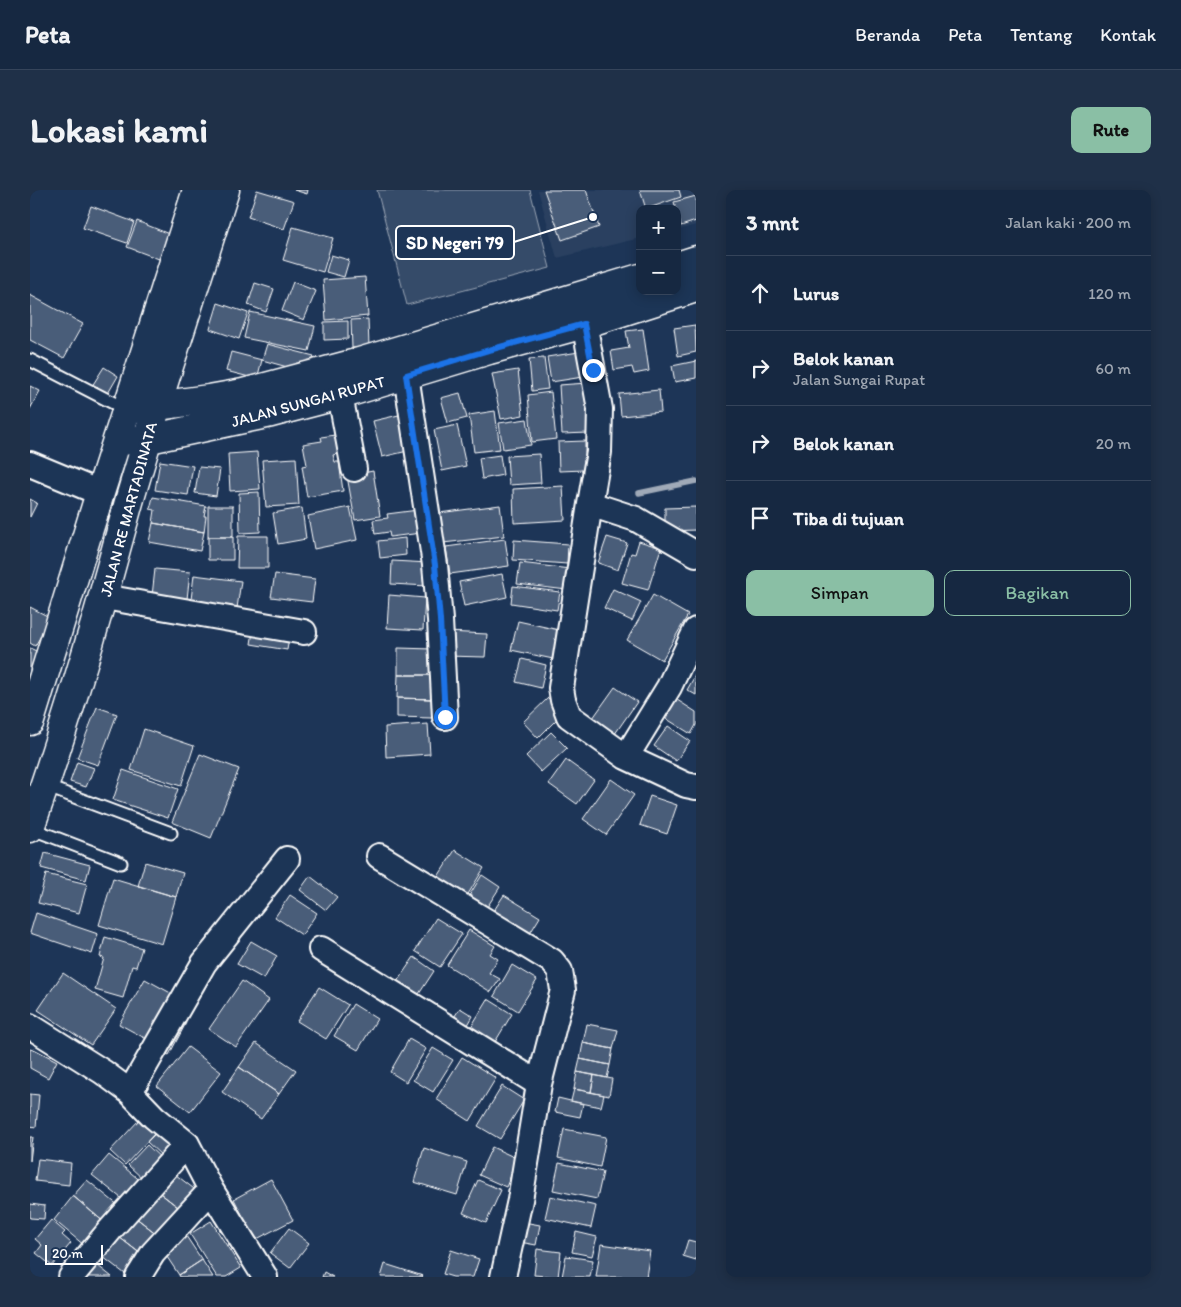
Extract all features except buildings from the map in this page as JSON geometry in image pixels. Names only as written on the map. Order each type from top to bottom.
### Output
[{"type":"main road","name":"JALAN RE MARTADINATA","points":[[30,721],[100,493],[198,190]]},
{"type":"main road","name":"JALAN RE MARTADINATA","points":[[30,828],[104,597],[125,517],[149,439],[156,407],[225,190]]},
{"type":"main road","points":[[681,265],[696,260]]},
{"type":"main road","name":"JALAN SUNGAI RUPAT","points":[[127,410],[243,393],[346,366],[636,279]]},
{"type":"main road","name":"JALAN SUNGAI RUPAT","points":[[118,441],[149,439],[271,413],[340,395],[489,350],[584,324],[696,288]]},
{"type":"street","points":[[579,296],[600,409],[599,452],[561,688],[563,700],[569,716],[626,757],[686,785],[696,787]]},
{"type":"street","points":[[406,375],[435,565],[445,717]]},
{"type":"street","points":[[340,395],[354,469]]},
{"type":"street","points":[[30,464],[100,493]]},
{"type":"street","points":[[590,504],[636,519],[696,554]]},
{"type":"street","points":[[104,597],[304,632]]},
{"type":"street","points":[[626,757],[670,687],[696,630]]},
{"type":"street","points":[[379,856],[552,961],[560,971],[563,990],[539,1084],[520,1200],[503,1277]]},
{"type":"street","points":[[130,1092],[204,963],[287,859]]},
{"type":"street","points":[[321,949],[539,1084]]},
{"type":"street","points":[[30,1026],[104,1072],[130,1092],[154,1117],[187,1144],[211,1190],[265,1277]]},
{"type":"street","points":[[71,1277],[110,1230],[187,1144]]},
{"type":"street","points":[[138,1277],[153,1253],[211,1190]]},
{"type":"lane","points":[[30,360],[127,410]]},
{"type":"lane","points":[[45,786],[171,833]]},
{"type":"lane","points":[[30,828],[121,863]]},
{"type":"shaded area","points":[[377,190],[530,190],[550,268],[407,305]]},
{"type":"shaded area","points":[[538,190],[696,190],[696,225],[681,229],[681,205],[636,205],[636,239],[557,258]]},
{"type":"waterway","points":[[639,493],[696,481]]},
{"type":"place","name":"SD Negeri 79","points":[[593,217]]},
{"type":"route","points":[[445,717],[435,565],[406,375],[584,324],[593,370]]}]
